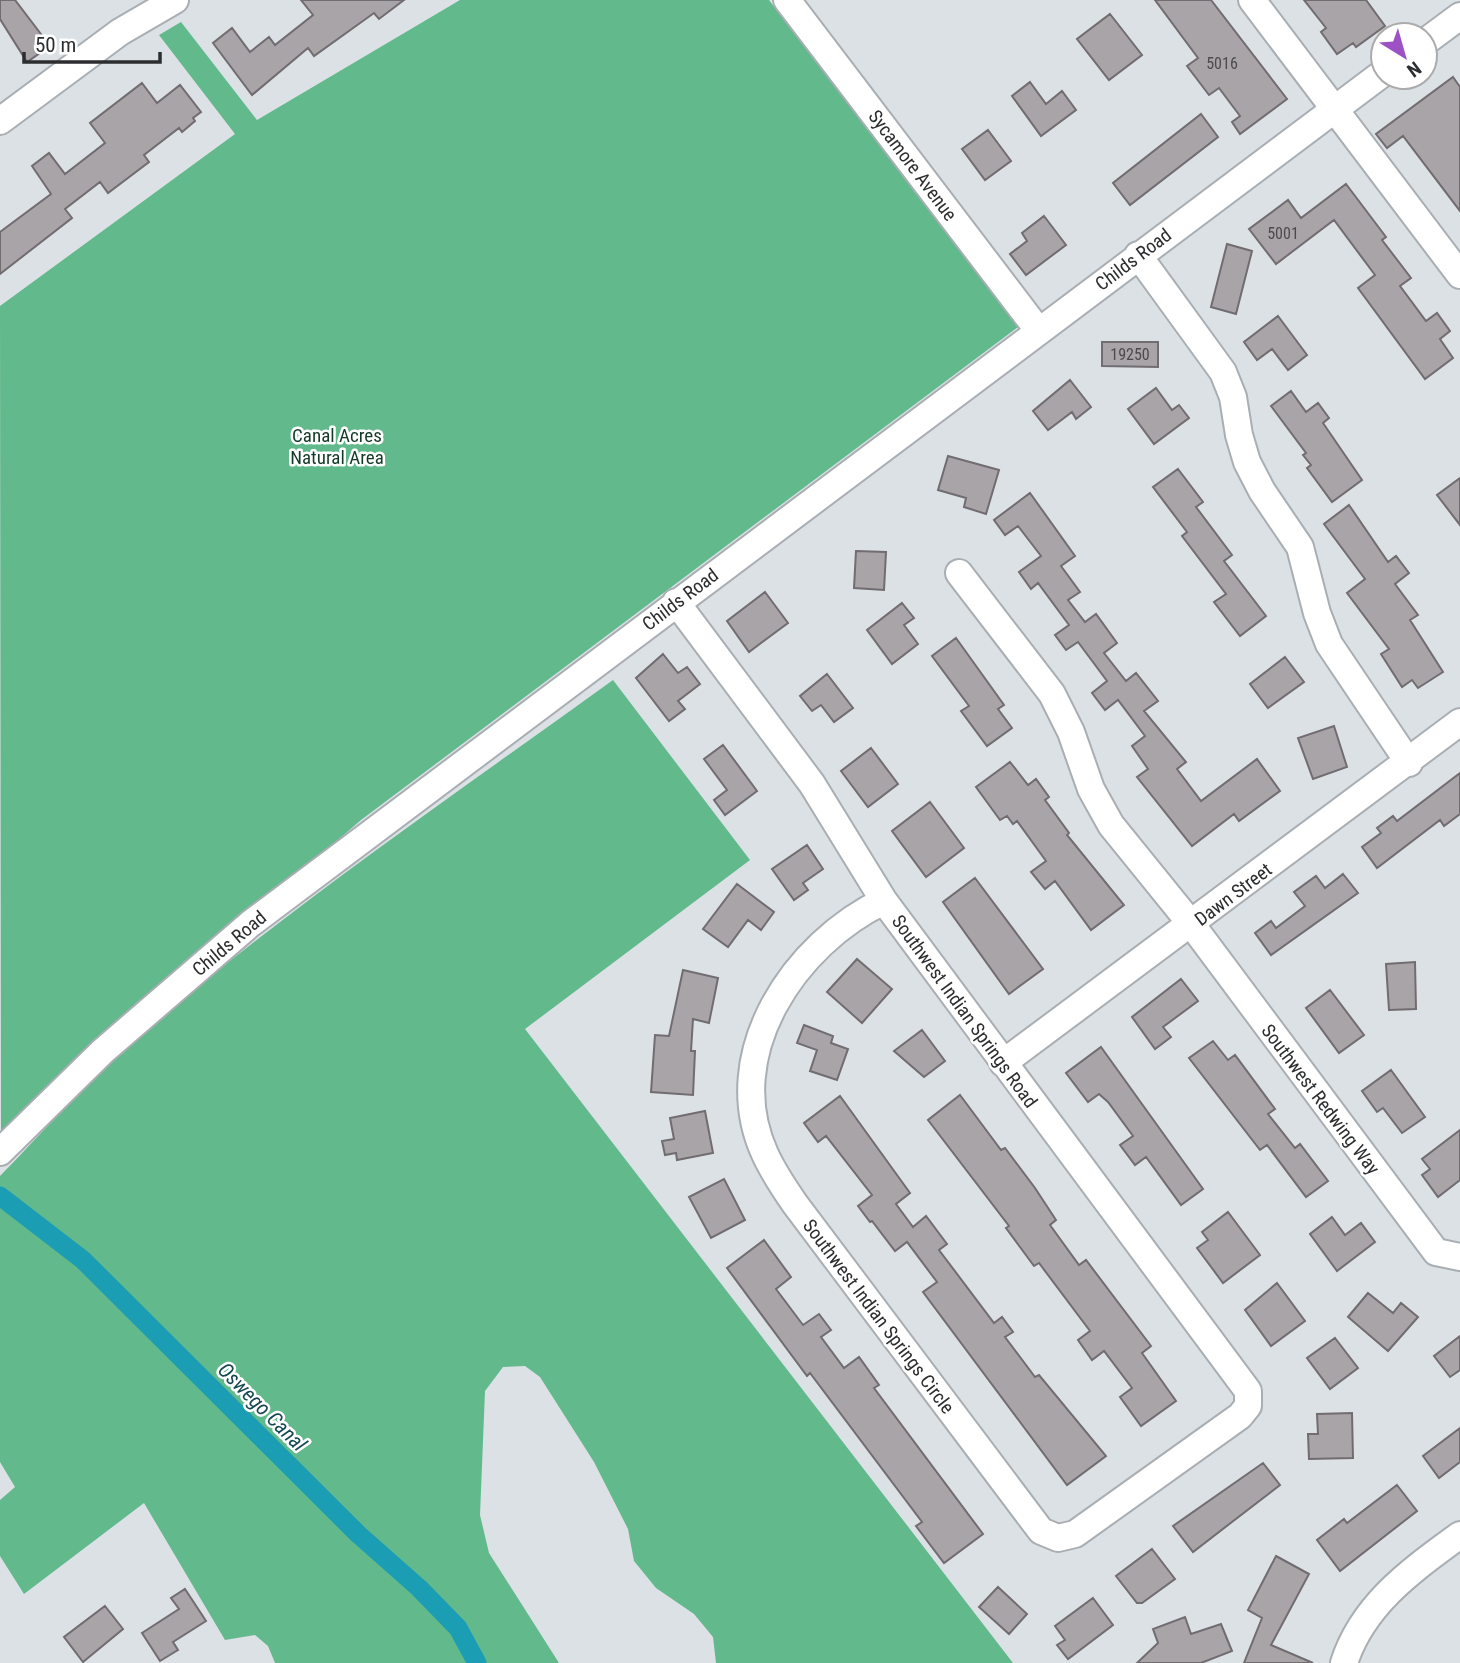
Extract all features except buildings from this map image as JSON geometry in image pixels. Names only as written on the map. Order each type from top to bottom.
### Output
[{"type":"street","points":[[0,121],[120,32],[175,0]]},
{"type":"street","name":"Sycamore Avenue","points":[[787,0],[1038,330]]},
{"type":"street","points":[[1252,0],[1460,275]]},
{"type":"street","points":[[1439,32],[1460,16]]},
{"type":"street","name":"Childs Road","points":[[0,1152],[103,1051],[250,924],[676,601],[1369,83]]},
{"type":"street","points":[[1138,255],[1223,372],[1233,397],[1247,463],[1262,491],[1300,547],[1317,613],[1329,644],[1409,763]]},
{"type":"street","name":"Southwest Redwing Way","points":[[959,573],[1052,694],[1071,732],[1102,812],[1192,925],[1436,1252],[1460,1257]]},
{"type":"street","name":"Southwest Indian Springs Road","points":[[676,601],[812,784],[884,901],[1248,1391],[1248,1406],[1240,1416]]},
{"type":"street","name":"Dawn Street","points":[[1003,1063],[1192,925],[1460,722]]},
{"type":"street","name":"Southwest Indian Springs Circle","points":[[884,901],[849,920],[814,949],[778,997],[758,1046],[753,1081],[755,1120],[764,1153],[795,1204],[1041,1531],[1058,1538],[1075,1534],[1240,1416]]},
{"type":"street","points":[[1344,1663],[1358,1630],[1387,1593],[1460,1535]]},
{"type":"green space","name":"Canal Acres Natural Area","points":[[460,0],[769,0],[1018,327],[361,820],[1,1131],[0,306],[235,134],[159,35],[181,22],[257,120]]},
{"type":"green space","points":[[613,680],[750,860],[525,1029],[1013,1663],[716,1663],[713,1637],[694,1614],[656,1588],[634,1561],[628,1529],[594,1462],[540,1377],[525,1366],[503,1367],[485,1391],[480,1515],[489,1553],[559,1663],[275,1663],[268,1646],[255,1635],[225,1640],[144,1503],[24,1594],[0,1556],[0,1500],[15,1487],[0,1462],[0,1176],[105,1067],[198,986],[374,852]]},
{"type":"waterway","name":"Oswego Canal","points":[[0,1196],[83,1260],[358,1534],[419,1588],[458,1628],[477,1663]]}]
